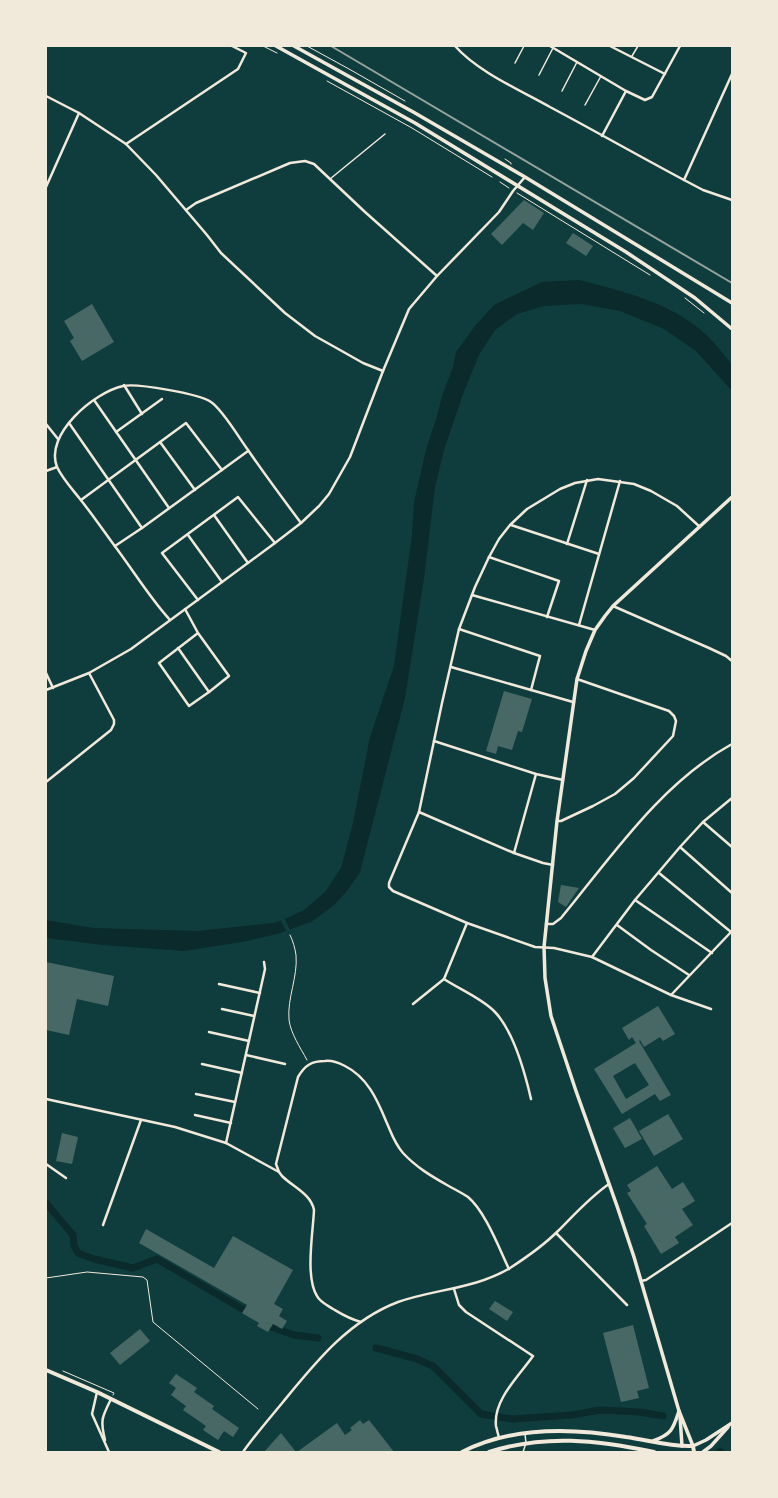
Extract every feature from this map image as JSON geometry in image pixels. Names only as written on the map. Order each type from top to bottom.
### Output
[{"type":"main road","points":[[46,1370],[97,1392],[219,1452]]},
{"type":"main road","points":[[462,1452],[480,1444],[525,1434],[586,1431],[682,1446],[693,1446],[694,1452]]},
{"type":"main road","points":[[489,1452],[526,1444],[569,1440],[612,1443],[654,1452]]},
{"type":"main road","points":[[682,1446],[682,1452]]},
{"type":"street","points":[[126,144],[238,69],[246,53],[232,46]]},
{"type":"street","points":[[276,46],[415,123],[518,184],[626,252],[695,298],[732,329]]},
{"type":"street","points":[[294,46],[525,177],[732,304]]},
{"type":"street","points":[[455,46],[474,63],[602,136],[703,190],[732,200]]},
{"type":"street","points":[[610,46],[665,74]]},
{"type":"street","points":[[552,47],[626,91],[646,100],[652,98],[680,46]]},
{"type":"street","points":[[684,180],[732,74]]},
{"type":"street","points":[[602,136],[626,91]]},
{"type":"street","points":[[46,96],[79,113],[126,144],[156,175],[231,264],[285,313],[315,336],[363,363],[383,371]]},
{"type":"street","points":[[46,187],[79,113]]},
{"type":"street","points":[[186,210],[196,203],[290,163],[305,161],[314,164],[364,212],[436,276]]},
{"type":"street","points":[[46,690],[89,673],[124,653],[275,544],[301,523],[329,494],[350,457],[409,309],[436,276],[499,212],[518,184],[525,177]]},
{"type":"street","points":[[170,620],[152,598],[57,467],[55,453],[58,439],[69,423],[94,400],[110,390],[124,386],[144,386],[198,396],[212,402],[236,432],[248,451],[301,523]]},
{"type":"street","points":[[124,386],[142,414]]},
{"type":"street","points":[[116,432],[162,399]]},
{"type":"street","points":[[94,400],[169,508]]},
{"type":"street","points":[[69,423],[142,528]]},
{"type":"street","points":[[81,500],[186,423],[222,470]]},
{"type":"street","points":[[46,424],[58,439]]},
{"type":"street","points":[[160,442],[195,490]]},
{"type":"street","points":[[115,546],[248,451]]},
{"type":"street","points":[[46,471],[57,467]]},
{"type":"street","points":[[700,527],[677,506],[651,491],[634,484],[607,479],[587,480],[560,489],[538,501],[510,525],[488,557],[459,629],[420,812],[388,883],[390,889],[468,923],[535,947],[544,947],[592,957],[670,995],[711,1009]]},
{"type":"street","points":[[567,544],[587,480]]},
{"type":"street","points":[[579,625],[620,481]]},
{"type":"street","points":[[198,600],[162,553],[238,497],[275,544]]},
{"type":"street","points":[[731,1424],[706,1440],[693,1446],[679,1411],[618,1206],[576,1091],[551,1016],[546,986],[544,947],[557,821],[573,702],[577,679],[586,651],[596,630],[613,606],[732,497]]},
{"type":"street","points":[[214,515],[248,563]]},
{"type":"street","points":[[510,525],[600,554]]},
{"type":"street","points":[[188,535],[222,582]]},
{"type":"street","points":[[488,557],[559,581],[547,617]]},
{"type":"street","points":[[472,595],[596,630]]},
{"type":"street","points":[[613,606],[709,648],[726,656],[732,661]]},
{"type":"street","points":[[185,609],[198,633],[229,676],[189,706],[159,663],[198,633]]},
{"type":"street","points":[[459,629],[540,656],[530,690]]},
{"type":"street","points":[[178,648],[209,692]]},
{"type":"street","points":[[451,666],[573,702]]},
{"type":"street","points":[[46,673],[53,688]]},
{"type":"street","points":[[46,782],[111,730],[114,724],[114,720],[89,673]]},
{"type":"street","points":[[557,821],[562,821],[615,794],[634,778],[673,736],[676,727],[675,717],[668,711],[577,679]]},
{"type":"street","points":[[434,741],[536,774],[563,780]]},
{"type":"street","points":[[546,924],[552,924],[561,918],[642,819],[668,792],[710,757],[732,744]]},
{"type":"street","points":[[514,853],[536,774]]},
{"type":"street","points":[[592,957],[635,900],[680,847],[703,822],[732,798]]},
{"type":"street","points":[[420,812],[514,853],[553,865]]},
{"type":"street","points":[[703,822],[732,848]]},
{"type":"street","points":[[680,847],[717,878],[732,893]]},
{"type":"street","points":[[659,873],[731,931],[712,953],[670,995]]},
{"type":"street","points":[[635,900],[712,953]]},
{"type":"street","points":[[413,1004],[444,979],[468,923]]},
{"type":"street","points":[[617,925],[689,975]]},
{"type":"street","points":[[226,1143],[260,993],[265,969],[264,962]]},
{"type":"street","points":[[444,979],[486,1005],[494,1011],[501,1020],[518,1053],[531,1099]]},
{"type":"street","points":[[219,984],[260,993]]},
{"type":"street","points":[[222,1009],[254,1016]]},
{"type":"street","points":[[208,1032],[249,1040]]},
{"type":"street","points":[[246,1055],[285,1064]]},
{"type":"street","points":[[279,1172],[276,1164],[298,1077],[302,1070],[309,1064],[328,1060],[340,1063],[351,1069],[363,1079],[372,1091],[391,1134],[402,1151],[414,1164],[429,1175],[468,1197],[477,1206],[509,1269]]},
{"type":"street","points":[[202,1064],[242,1073]]},
{"type":"street","points":[[196,1094],[235,1102]]},
{"type":"street","points":[[46,1099],[175,1127],[226,1143],[279,1172],[286,1180],[310,1199],[313,1204],[314,1217],[310,1275],[312,1287],[317,1296],[323,1302],[349,1319],[361,1322]]},
{"type":"street","points":[[194,1115],[231,1123]]},
{"type":"street","points":[[103,1225],[141,1120]]},
{"type":"street","points":[[46,1164],[66,1178]]},
{"type":"street","points":[[243,1452],[308,1370],[331,1347],[361,1322],[396,1303],[486,1279],[509,1269],[534,1252],[596,1194],[609,1184]]},
{"type":"street","points":[[641,1281],[646,1280],[732,1223]]},
{"type":"street","points":[[556,1233],[627,1305]]},
{"type":"street","points":[[454,1288],[458,1305],[466,1312],[533,1356],[504,1396],[498,1408],[496,1422],[499,1439]]},
{"type":"street","points":[[97,1392],[92,1414],[109,1452]]},
{"type":"street","points":[[106,1445],[102,1419],[111,1399]]},
{"type":"street","points":[[653,1441],[668,1435],[673,1428],[679,1411]]},
{"type":"street","points":[[679,1411],[682,1446]]},
{"type":"street","points":[[703,1452],[711,1446],[731,1424]]},
{"type":"lane","points":[[515,63],[524,46]]},
{"type":"lane","points":[[632,58],[638,46]]},
{"type":"lane","points":[[539,75],[552,47]]},
{"type":"lane","points":[[562,91],[577,62]]},
{"type":"lane","points":[[586,105],[601,76]]},
{"type":"lane","points":[[330,179],[385,134]]},
{"type":"lane","points":[[523,1452],[526,1444],[525,1434]]},
{"type":"lane","points":[[504,1452],[509,1447]]},
{"type":"path","points":[[263,46],[277,53]]},
{"type":"path","points":[[326,80],[412,128],[493,177]]},
{"type":"path","points":[[500,181],[513,191],[653,276]]},
{"type":"path","points":[[685,298],[708,316]]},
{"type":"path","points":[[290,934],[294,944],[296,956],[289,1002],[290,1021],[292,1030],[309,1064]]},
{"type":"path","points":[[46,1278],[87,1272],[143,1277],[147,1280],[153,1322],[258,1409]]},
{"type":"path","points":[[61,1370],[114,1393]]},
{"type":"water","points":[[579,280],[628,293],[660,305],[690,322],[711,339],[732,365],[732,391],[696,351],[664,329],[620,311],[581,304],[544,306],[517,314],[495,330],[479,355],[463,394],[444,450],[435,487],[424,578],[405,698],[360,872],[347,891],[333,906],[311,922],[277,934],[242,942],[184,951],[103,945],[46,938],[46,920],[94,928],[197,931],[273,923],[304,910],[325,892],[341,868],[353,823],[370,737],[394,666],[412,535],[414,502],[427,446],[442,396],[453,367],[456,352],[475,326],[494,305],[542,282]]},
{"type":"pier","points":[[284,917],[291,932],[287,933],[280,919]]},
{"type":"building","points":[[524,200],[544,213],[533,230],[523,223],[502,245],[491,234]]},
{"type":"building","points":[[573,233],[593,246],[586,256],[566,243]]},
{"type":"building","points":[[92,304],[114,342],[82,361],[70,341],[74,338],[64,321]]},
{"type":"building","points":[[504,691],[532,699],[522,732],[518,731],[512,750],[498,746],[496,754],[486,751]]},
{"type":"building","points":[[561,885],[579,888],[566,907],[558,902]]},
{"type":"building","points":[[46,962],[114,976],[108,1006],[77,999],[69,1035],[46,1030]]},
{"type":"building","points":[[658,1006],[675,1034],[663,1041],[660,1037],[644,1047],[640,1040],[639,1041],[671,1095],[660,1101],[655,1094],[622,1114],[594,1069],[636,1043],[632,1037],[629,1040],[622,1028]],"holes":[[[635,1063],[649,1085],[626,1099],[613,1076]]]},
{"type":"building","points":[[668,1114],[683,1139],[654,1156],[639,1131]]},
{"type":"building","points":[[630,1118],[642,1139],[625,1148],[613,1128]]},
{"type":"building","points":[[62,1133],[78,1137],[72,1164],[56,1161]]},
{"type":"building","points":[[657,1166],[672,1189],[683,1182],[695,1201],[682,1209],[693,1225],[675,1237],[679,1243],[661,1254],[644,1226],[647,1224],[627,1193],[631,1191],[627,1185]]},
{"type":"building","points":[[146,1229],[214,1268],[233,1236],[293,1270],[274,1304],[283,1309],[279,1316],[287,1321],[282,1329],[273,1324],[268,1332],[257,1326],[259,1323],[242,1313],[247,1305],[139,1243]]},
{"type":"building","points":[[495,1301],[513,1312],[507,1321],[489,1309]]},
{"type":"building","points":[[633,1325],[649,1388],[637,1391],[639,1398],[621,1402],[603,1333]]},
{"type":"building","points":[[140,1329],[150,1341],[120,1365],[110,1353]]},
{"type":"building","points":[[176,1374],[197,1388],[194,1392],[214,1406],[212,1409],[239,1428],[233,1437],[224,1431],[218,1440],[203,1430],[206,1426],[183,1410],[186,1406],[171,1395],[176,1388],[169,1383]]},
{"type":"building","points":[[360,1420],[363,1424],[369,1420],[394,1452],[297,1452],[337,1423],[345,1435],[352,1430],[350,1428]]},
{"type":"building","points":[[281,1433],[296,1452],[264,1452]]},
{"type":"waterway","points":[[46,1203],[73,1235],[74,1246],[78,1253],[94,1259],[133,1268],[157,1259],[244,1310]]},
{"type":"waterway","points":[[271,1327],[294,1335],[318,1338]]},
{"type":"waterway","points":[[376,1348],[414,1358],[433,1366],[481,1414],[512,1419],[572,1415],[600,1410],[639,1412],[663,1416]]},
{"type":"railway","points":[[331,46],[732,283]]}]
